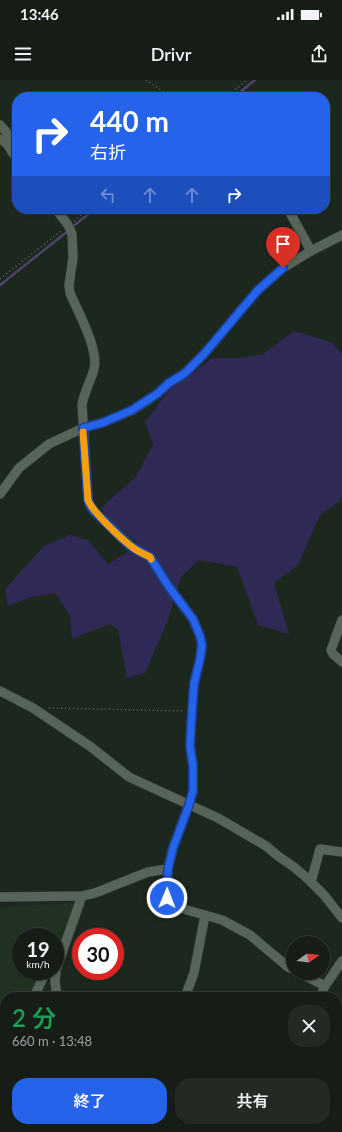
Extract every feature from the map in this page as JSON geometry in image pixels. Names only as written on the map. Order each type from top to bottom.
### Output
[{"type":"street","points":[[0,125],[8,133],[12,145]]},
{"type":"street","points":[[0,139],[6,143],[12,152]]},
{"type":"street","points":[[60,214],[68,225],[72,234],[73,258],[69,285],[70,293],[93,350],[94,368],[83,397],[82,405],[88,500],[90,505],[109,526],[130,546],[150,557],[169,587],[193,619],[202,645],[194,684],[192,711],[190,746],[193,766],[193,791],[173,848],[168,869],[167,898],[168,901],[187,910],[222,920],[250,935],[286,964]]},
{"type":"street","points":[[291,214],[311,250]]},
{"type":"street","points":[[0,494],[19,468],[48,444],[83,428],[102,423],[132,410],[185,373],[204,354],[258,290],[283,268],[311,250],[342,235]]},
{"type":"street","points":[[342,620],[331,650],[332,654],[342,662]]},
{"type":"street","points":[[0,691],[33,708],[91,747],[129,777],[232,825],[266,846],[311,882],[324,895],[342,918]]},
{"type":"street","points":[[311,882],[320,849],[342,852]]},
{"type":"street","points":[[0,897],[82,896],[95,893],[148,872],[168,869]]},
{"type":"street","points":[[57,992],[55,982],[56,970],[82,896]]},
{"type":"street","points":[[187,992],[194,973],[205,915]]},
{"type":"street","points":[[322,992],[342,961]]},
{"type":"street","points":[[36,992],[42,980]]},
{"type":"street","points":[[313,980],[325,986]]},
{"type":"path","points":[[146,80],[164,92]]},
{"type":"path","points":[[232,92],[247,80]]},
{"type":"path","points":[[0,279],[82,214]]},
{"type":"path","points":[[48,708],[192,711]]},
{"type":"shaded area","points":[[294,331],[331,342],[342,354],[342,496],[340,501],[320,515],[298,565],[274,583],[289,634],[258,625],[237,567],[199,560],[181,577],[168,620],[145,673],[127,678],[118,630],[110,624],[72,639],[70,616],[55,593],[29,598],[8,606],[5,589],[44,546],[70,535],[88,540],[108,564],[140,545],[109,519],[101,508],[136,477],[153,444],[145,422],[170,389],[213,358],[239,358],[263,354]]},
{"type":"shaded area","points":[[76,903],[64,937],[64,928],[12,928],[12,980],[47,980],[42,992],[0,992],[0,907]]},
{"type":"waterway","points":[[240,92],[255,80]]},
{"type":"waterway","points":[[72,227],[89,214]]},
{"type":"waterway","points":[[0,285],[68,231]]},
{"type":"slow traffic","points":[[83,432],[88,500],[90,505],[93,510],[130,546],[151,559]]},
{"type":"route","points":[[167,898],[168,869],[173,848],[193,791],[193,766],[190,746],[192,711],[194,684],[202,645],[193,619],[169,587],[150,557],[130,546],[93,510],[90,505],[88,500],[83,428],[102,423],[132,410],[185,373],[204,354],[258,290],[283,268]]}]
